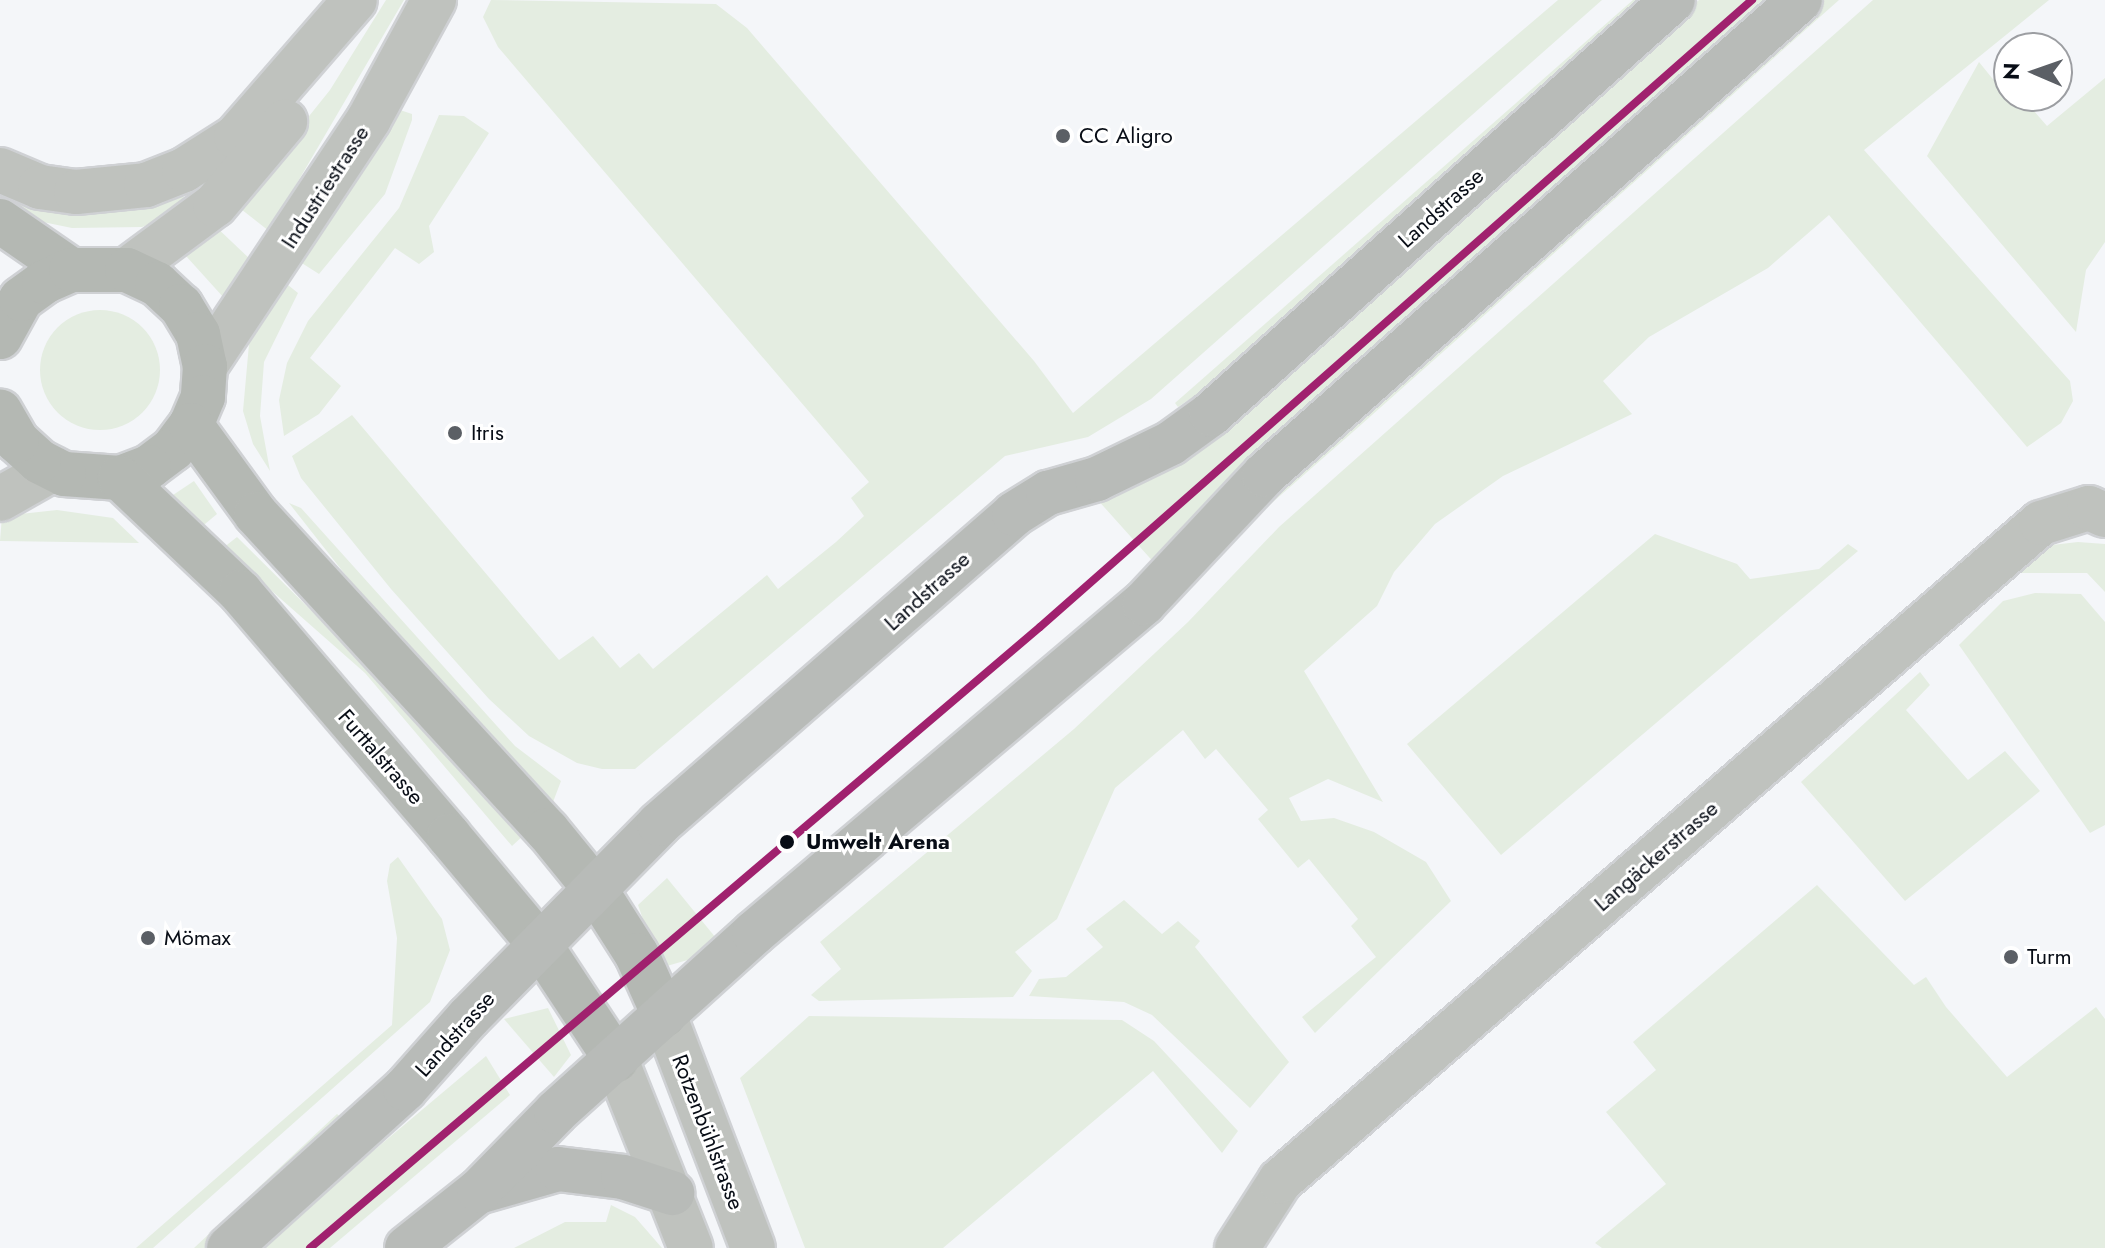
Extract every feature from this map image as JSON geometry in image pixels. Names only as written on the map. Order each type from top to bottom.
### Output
[{"type":"main road","name":"Landstrasse","points":[[229,1248],[405,1089],[659,824],[1014,514],[1048,493],[1097,479],[1171,443],[1211,414],[1673,0]]},
{"type":"main road","points":[[407,1248],[479,1191],[664,1015],[1144,603],[1264,475],[1800,0]]},
{"type":"main road","points":[[0,221],[71,270]]},
{"type":"main road","points":[[0,337],[21,299],[71,270],[127,270],[157,284],[181,306],[198,334],[205,366],[203,397],[191,425],[173,449],[149,467],[120,478],[92,479],[53,469],[17,441],[0,412]]},
{"type":"main road","points":[[191,425],[256,514],[536,818],[595,889],[637,955],[664,1015]]},
{"type":"main road","name":"Furttalstrasse","points":[[120,478],[240,592],[540,945],[616,1060]]},
{"type":"main road","points":[[479,1191],[558,1169],[623,1177],[672,1193]]},
{"type":"street","points":[[0,170],[40,187],[76,192],[146,185],[184,170],[236,137],[356,0]]},
{"type":"street","points":[[127,270],[215,205],[306,97],[356,0]]},
{"type":"street","name":"Industriestrasse","points":[[205,366],[369,119],[434,0]]},
{"type":"street","points":[[0,499],[53,469]]},
{"type":"street","name":"Langäckerstrasse","points":[[1237,1248],[1280,1181],[2041,523],[2089,508],[2105,515]]},
{"type":"street","name":"Rotzenbühlstrasse","points":[[664,1015],[753,1248]]},
{"type":"street","points":[[616,1060],[672,1193],[691,1248]]},
{"type":"shaded area","points":[[386,0],[404,0],[269,231],[237,206],[330,90]]},
{"type":"shaded area","points":[[491,0],[716,4],[747,28],[1034,361],[1073,413],[1558,0],[1602,0],[1151,399],[1088,437],[1005,456],[635,769],[602,769],[577,763],[529,736],[489,699],[391,589],[301,478],[292,456],[352,415],[559,660],[593,636],[620,668],[639,653],[653,669],[767,575],[778,589],[864,516],[851,498],[869,482],[498,47],[483,17]]},
{"type":"shaded area","points":[[1633,0],[1649,0],[1237,367],[1178,407],[1175,403]]},
{"type":"shaded area","points":[[1699,0],[1773,0],[1157,566],[1096,498],[1468,207]]},
{"type":"shaded area","points":[[1823,0],[1839,0],[1354,431],[1257,516],[1254,513]]},
{"type":"shaded area","points":[[1873,0],[2049,0],[2010,32],[1993,32],[1993,45],[1864,150],[2070,381],[2073,401],[2061,423],[2027,447],[1829,215],[1768,268],[1649,337],[1603,381],[1632,414],[1503,476],[1435,524],[1394,572],[1377,606],[1304,671],[1383,802],[1328,779],[1289,798],[1301,821],[1334,818],[1374,832],[1426,862],[1451,901],[1315,1033],[1302,1017],[1376,957],[1351,926],[1358,919],[1309,859],[1298,868],[1258,819],[1268,810],[1216,749],[1205,759],[1183,730],[1115,788],[1057,919],[1015,952],[1032,971],[1013,997],[819,1001],[811,995],[841,969],[820,942],[1074,729],[1188,622],[1279,527]]},
{"type":"shaded area","points":[[1979,62],[1993,79],[1993,112],[2035,112],[2047,126],[2064,112],[2073,112],[2073,104],[2105,78],[2105,242],[2086,270],[2076,332],[1927,156]]},
{"type":"shaded area","points":[[400,110],[412,114],[412,120],[385,194],[319,274],[297,260],[367,166]]},
{"type":"shaded area","points":[[439,115],[464,116],[489,133],[429,226],[434,252],[419,264],[395,248],[310,358],[341,386],[319,414],[284,436],[279,400],[287,363],[308,321],[399,208]]},
{"type":"shaded area","points":[[0,193],[180,193],[191,206],[142,227],[72,228],[38,221],[0,200]]},
{"type":"shaded area","points":[[213,224],[251,260],[224,298],[186,256]]},
{"type":"shaded area","points":[[283,281],[298,293],[264,362],[260,416],[270,471],[253,444],[243,411],[250,333]]},
{"type":"shaded area","points":[[100,310],[123,314],[143,327],[156,347],[160,370],[156,393],[143,413],[123,426],[100,430],[77,426],[57,413],[44,393],[40,370],[44,347],[57,327],[77,314]]},
{"type":"shaded area","points":[[194,481],[217,514],[199,529],[164,501]]},
{"type":"shaded area","points":[[289,503],[301,508],[515,746],[561,781],[553,802],[545,800],[355,587]]},
{"type":"shaded area","points":[[57,510],[113,518],[139,543],[0,541],[2,516]]},
{"type":"shaded area","points":[[1655,534],[1737,564],[1750,579],[1819,569],[1848,544],[1858,551],[1501,855],[1407,744]]},
{"type":"shaded area","points":[[237,537],[369,668],[524,835],[512,846],[365,673],[223,548]]},
{"type":"shaded area","points":[[2078,542],[2105,544],[2105,592],[2087,573],[2015,573],[2052,545]]},
{"type":"shaded area","points":[[2035,593],[2081,594],[2105,622],[2105,825],[2090,833],[1959,645],[2003,601]]},
{"type":"shaded area","points":[[1920,672],[1930,685],[1906,710],[1968,780],[2005,751],[2040,791],[1905,901],[1801,782]]},
{"type":"shaded area","points":[[398,857],[442,919],[450,950],[430,1002],[153,1248],[136,1248],[392,1025],[397,938],[387,881],[390,864]]},
{"type":"shaded area","points":[[667,878],[720,943],[698,957],[660,968],[638,905]]},
{"type":"shaded area","points":[[1817,885],[1914,985],[1926,977],[1946,1007],[2007,1077],[2096,1007],[2105,1019],[2105,1248],[1602,1248],[1595,1243],[1666,1184],[1606,1112],[1656,1070],[1633,1042]]},
{"type":"shaded area","points":[[1124,900],[1162,934],[1178,921],[1200,941],[1195,947],[1289,1062],[1250,1108],[1152,1015],[1124,1002],[1029,996],[1039,979],[1066,977],[1103,947],[1086,929]]},
{"type":"shaded area","points":[[548,1008],[571,1055],[554,1077],[504,1019]]},
{"type":"shaded area","points":[[809,1016],[1122,1020],[1154,1041],[1238,1131],[1222,1153],[1153,1071],[943,1248],[805,1248],[740,1078]]},
{"type":"shaded area","points":[[486,1056],[510,1095],[330,1248],[258,1248]]},
{"type":"shaded area","points":[[337,1114],[345,1121],[211,1248],[194,1248]]},
{"type":"shaded area","points":[[611,1205],[635,1217],[662,1248],[514,1248],[565,1222],[606,1222]]},
{"type":"transit line","points":[[310,1248],[1040,627],[1752,0]]},
{"type":"place","name":"CC Aligro","points":[[1063,136]]},
{"type":"place","name":"Itris","points":[[455,433]]},
{"type":"place","name":"Umwelt Arena","points":[[787,842]]},
{"type":"place","name":"Mömax","points":[[148,938]]},
{"type":"place","name":"Turm","points":[[2011,957]]}]
